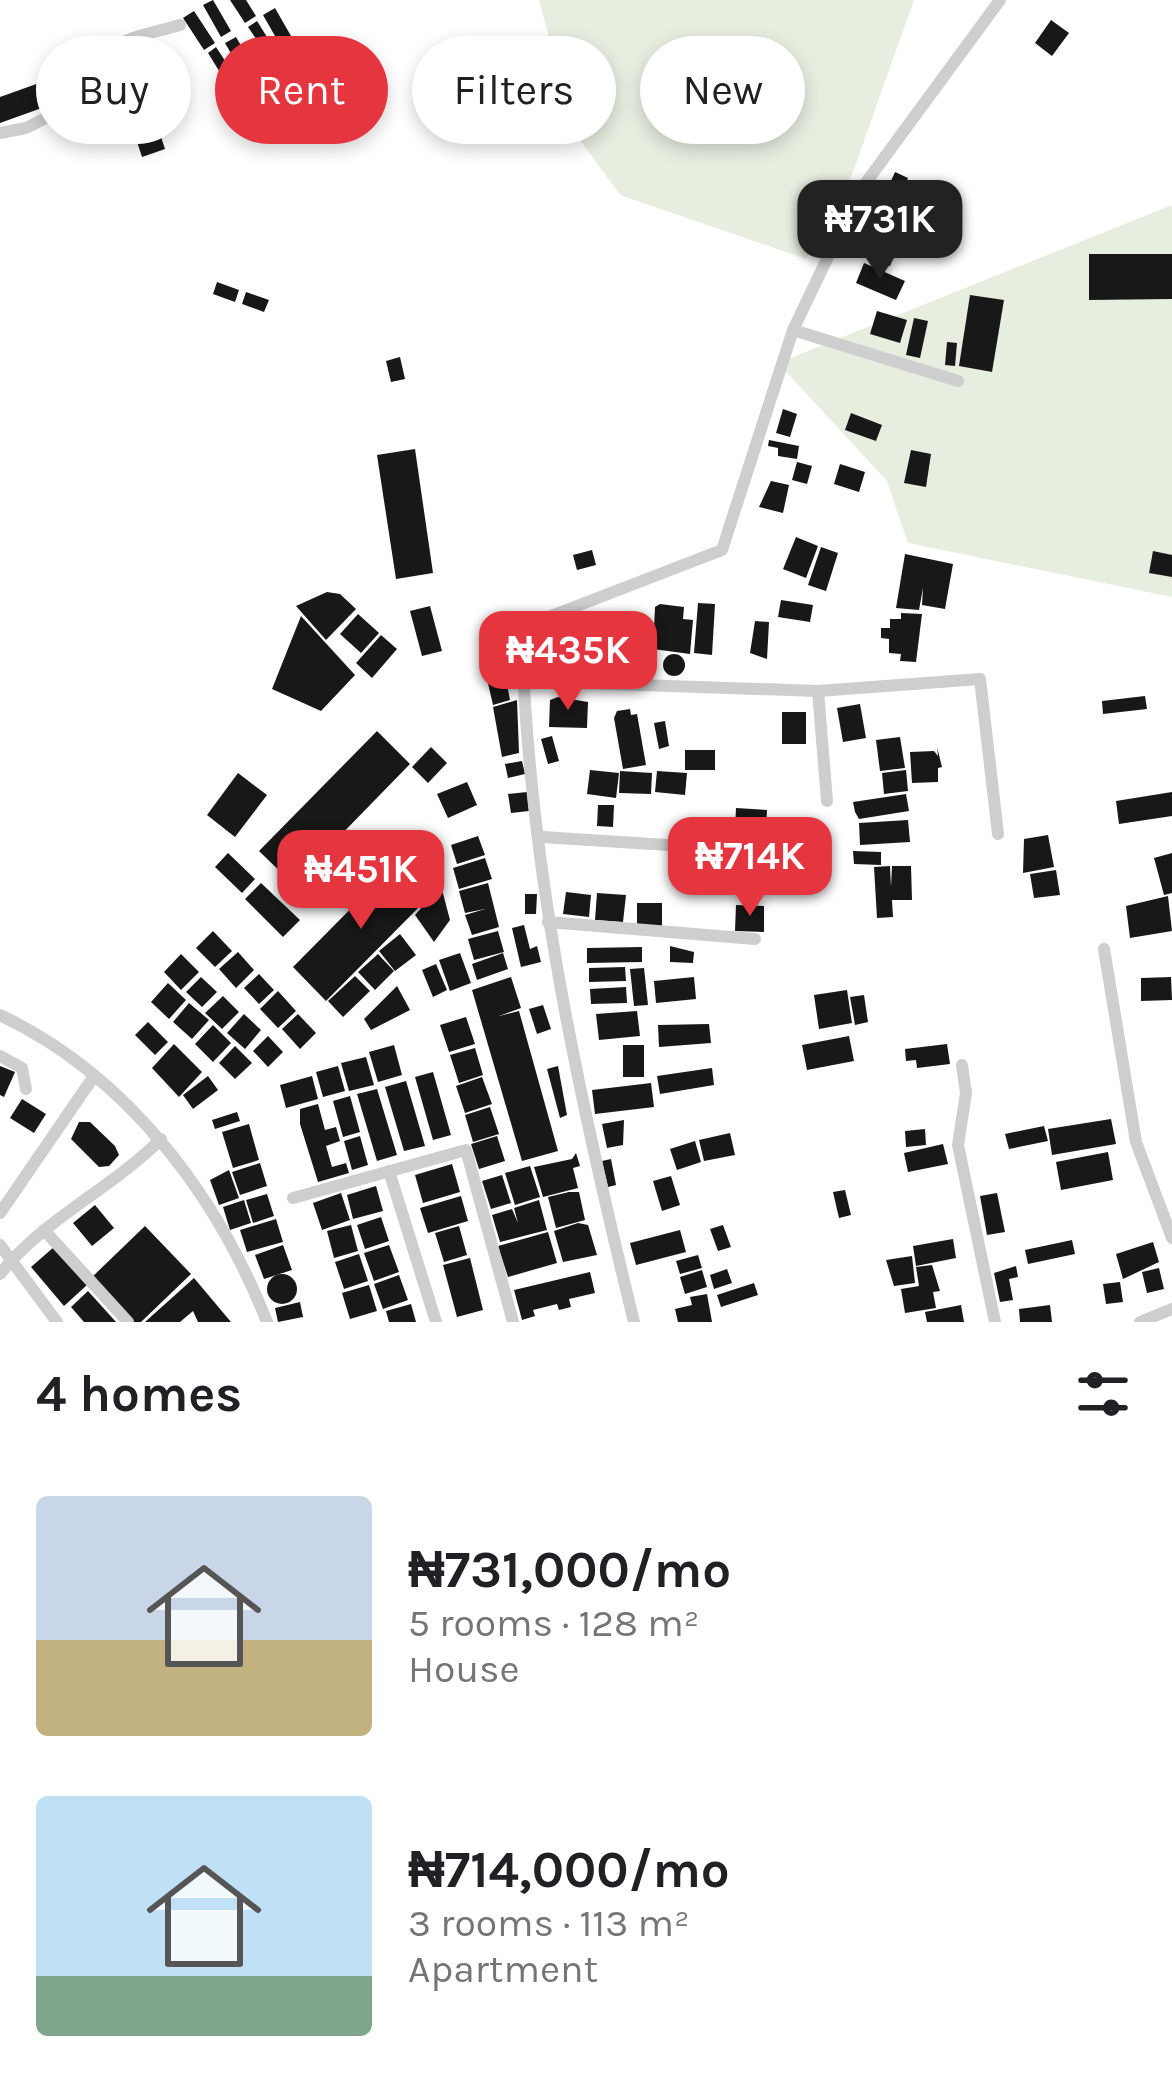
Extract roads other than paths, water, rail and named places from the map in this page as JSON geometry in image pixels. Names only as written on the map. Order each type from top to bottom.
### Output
[{"type":"street","points":[[634,1322],[582,1109],[548,922],[522,640],[530,626],[722,550],[793,330],[860,192],[1000,0]]},
{"type":"street","points":[[0,133],[26,128],[86,98],[98,56],[112,45],[180,25]]},
{"type":"street","points":[[793,330],[958,381]]},
{"type":"street","points":[[524,680],[818,691],[980,679],[998,833]]},
{"type":"street","points":[[818,691],[827,801]]},
{"type":"street","points":[[542,837],[731,849]]},
{"type":"street","points":[[548,922],[755,939]]},
{"type":"street","points":[[1104,950],[1136,1142],[1172,1238]]},
{"type":"street","points":[[0,1016],[92,1079],[161,1139],[224,1227],[267,1322]]},
{"type":"street","points":[[0,1056],[22,1068],[26,1089]]},
{"type":"street","points":[[962,1065],[966,1093],[958,1145],[995,1322]]},
{"type":"street","points":[[0,1213],[92,1079]]},
{"type":"street","points":[[0,1274],[44,1230],[129,1171],[161,1139]]},
{"type":"street","points":[[293,1198],[466,1150],[513,1322]]},
{"type":"street","points":[[389,1172],[436,1322]]},
{"type":"street","points":[[44,1230],[128,1322]]},
{"type":"street","points":[[0,1245],[57,1322]]},
{"type":"street","points":[[1140,1322],[1172,1309]]}]
